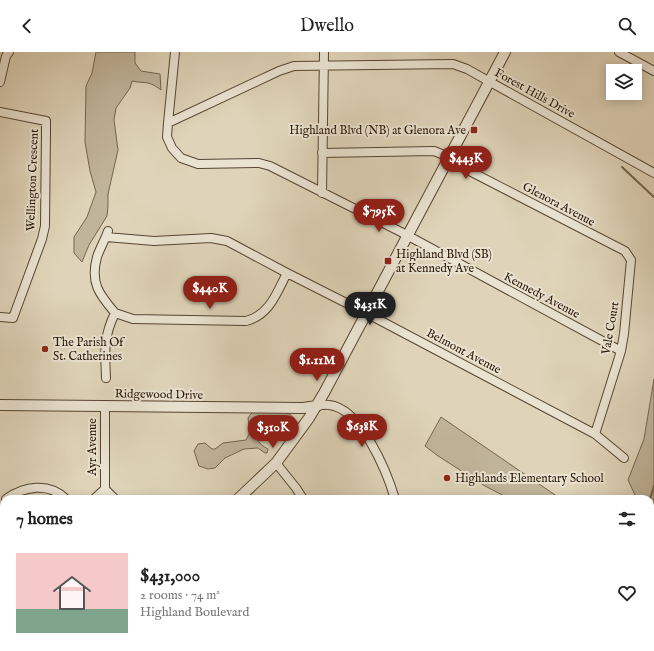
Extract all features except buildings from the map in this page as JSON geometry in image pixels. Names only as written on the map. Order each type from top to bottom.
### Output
[{"type":"street","points":[[0,82],[8,52]]},
{"type":"street","name":"Kennedy Avenue","points":[[175,52],[168,137],[172,148],[181,158],[198,164],[259,163],[270,166],[407,236],[621,351]]},
{"type":"street","points":[[322,193],[324,52]]},
{"type":"street","points":[[242,495],[276,463],[317,406],[505,52]]},
{"type":"street","points":[[619,52],[654,71]]},
{"type":"street","name":"Forest Hills Drive","points":[[168,123],[279,71],[294,66],[453,64],[467,69],[652,170]]},
{"type":"street","name":"Wellington Crescent","points":[[0,112],[46,121],[45,226],[42,239],[12,318],[0,317]]},
{"type":"street","name":"Glenora Avenue","points":[[322,152],[442,153],[463,167],[601,240]]},
{"type":"street","name":"Belmont Avenue","points":[[115,313],[101,296],[95,282],[94,270],[97,256],[107,234],[154,241],[211,238],[220,239],[227,241],[288,274],[366,313],[595,434],[624,458]]},
{"type":"street","name":"Vale Court","points":[[595,434],[621,351],[631,260],[625,251],[601,240]]},
{"type":"street","points":[[106,378],[106,334],[115,313],[133,319],[246,321],[253,319],[270,306],[288,274]]},
{"type":"street","name":"Ridgewood Drive","points":[[0,405],[304,408],[317,406]]},
{"type":"street","points":[[317,406],[330,405],[343,411],[361,428],[386,470],[394,495]]},
{"type":"street","name":"Ayr Avenue","points":[[105,406],[105,489]]},
{"type":"street","points":[[276,463],[300,495]]},
{"type":"street","points":[[13,495],[20,491],[32,488],[45,488],[56,491],[61,495]]},
{"type":"street","points":[[98,495],[105,489],[111,495]]},
{"type":"shaded area","points":[[96,52],[135,52],[135,63],[141,71],[160,74],[161,90],[150,84],[132,81],[130,88],[116,108],[114,120],[118,150],[108,194],[107,216],[89,245],[82,262],[74,253],[74,237],[87,217],[96,192],[90,171],[85,142],[86,86],[92,73]]},
{"type":"shaded area","points":[[654,379],[654,495],[635,495],[628,480],[644,439]]},
{"type":"shaded area","points":[[270,410],[283,412],[292,417],[295,424],[287,431],[278,421],[271,422],[266,426],[260,433],[258,441],[261,445],[268,449],[267,453],[258,448],[244,449],[225,458],[215,468],[208,469],[199,466],[194,451],[198,444],[205,443],[212,449],[215,449],[223,443],[246,440],[250,432],[248,418],[253,411]]},
{"type":"shaded area","points":[[441,417],[555,495],[502,495],[485,486],[425,446]]},
{"type":"waterway","points":[[622,167],[654,197]]},
{"type":"waterway","points":[[651,495],[654,486]]},
{"type":"place","name":"Highland Blvd (NB) at Glenora Ave","points":[[474,130]]},
{"type":"place","name":"Highland Blvd (SB) at Kennedy Ave","points":[[388,261]]},
{"type":"place","name":"The Parish Of St. Catherines","points":[[45,349]]},
{"type":"place","name":"Highlands Elementary School","points":[[447,478]]}]
